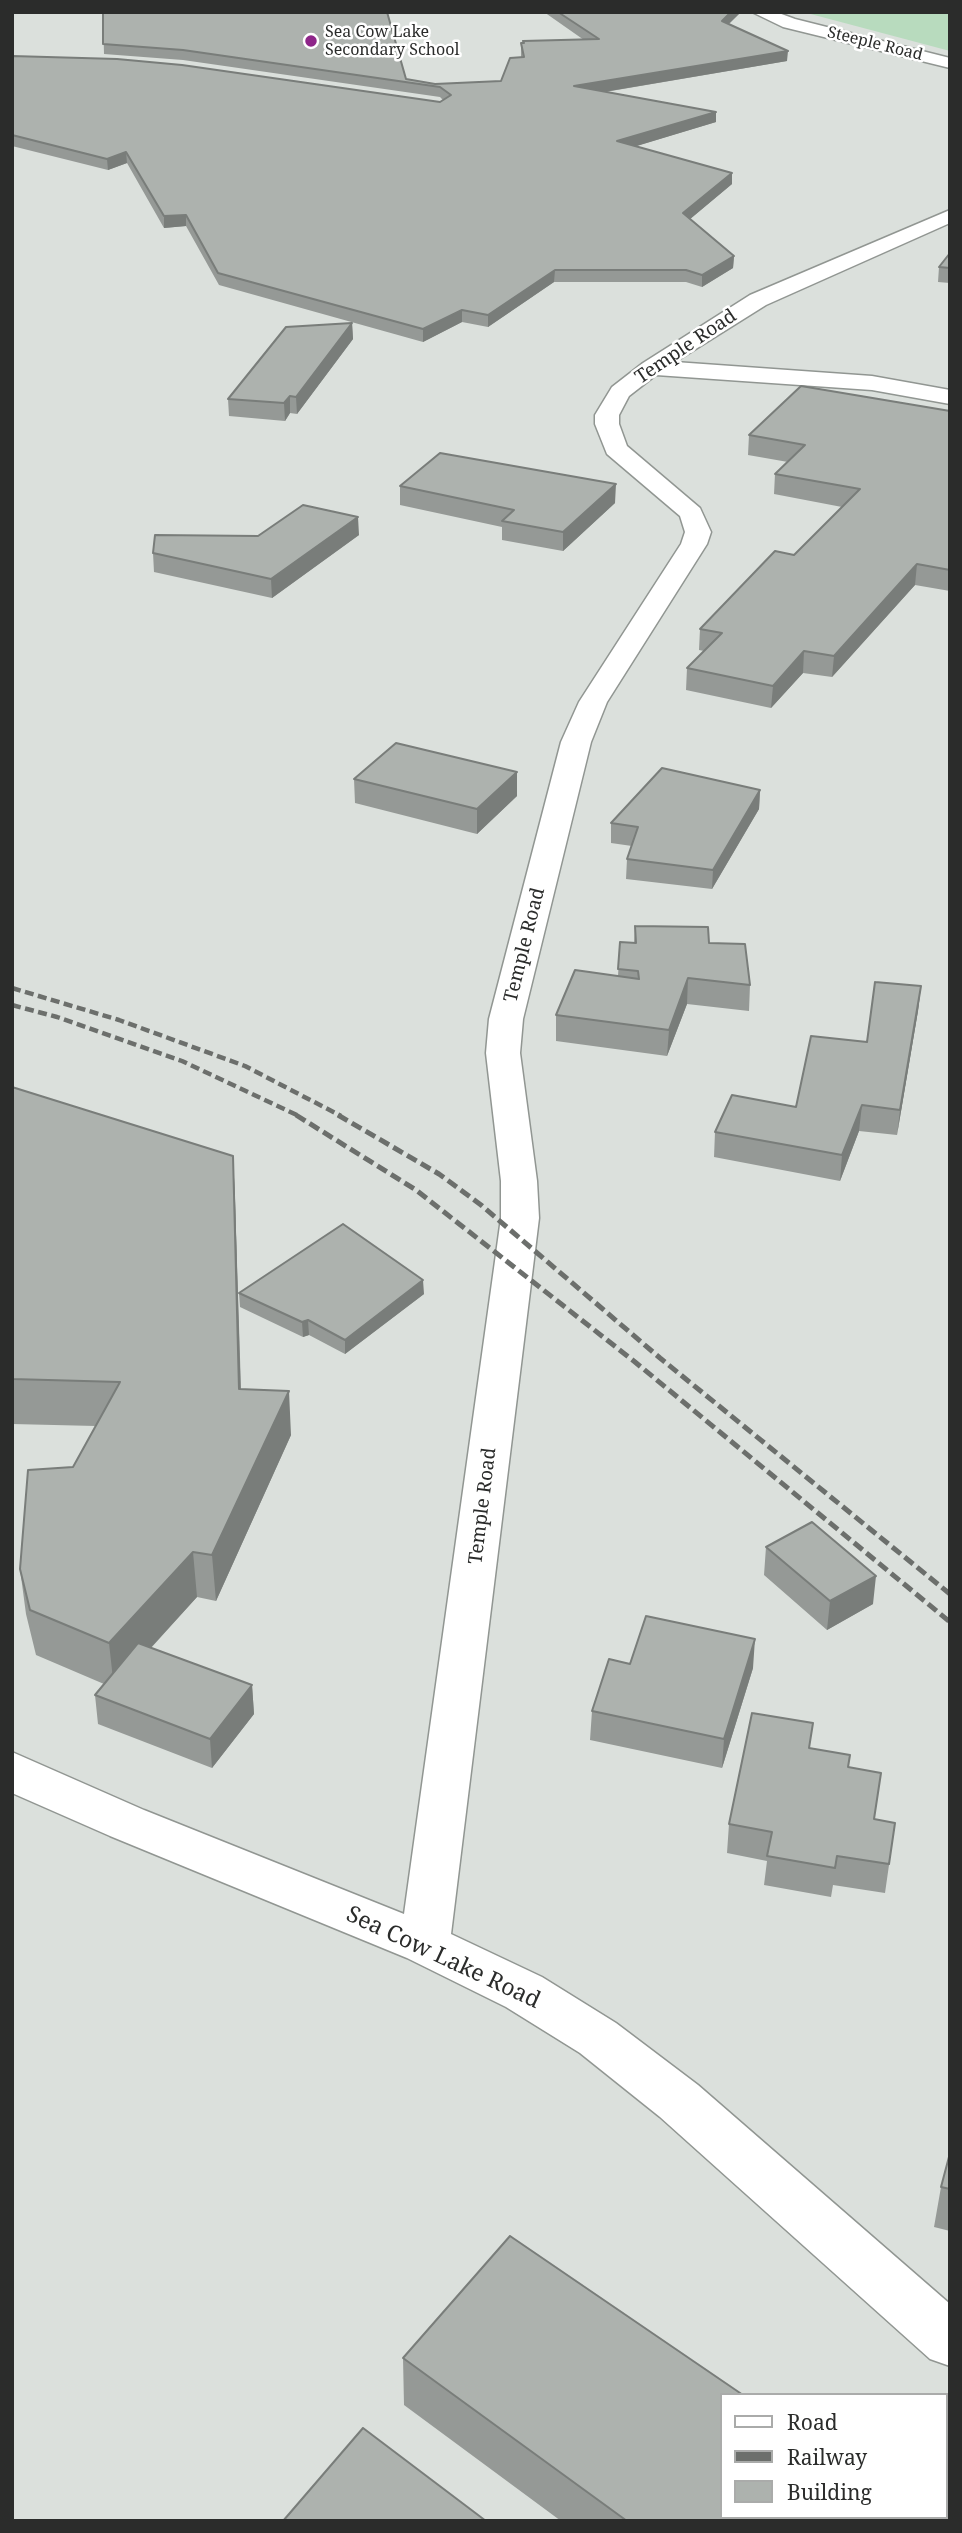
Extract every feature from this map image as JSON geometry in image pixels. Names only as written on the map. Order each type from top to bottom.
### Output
[{"type":"street","name":"Steeple Road","points":[[760,12],[789,23],[950,63]]},
{"type":"street","name":"Temple Road","points":[[425,1944],[520,1217],[519,1181],[502,1054],[506,1019],[576,742],[593,702],[694,544],[698,532],[691,513],[616,449],[607,424],[607,415],[620,392],[651,368],[776,290],[950,216]]},
{"type":"street","points":[[651,368],[872,383],[950,397]]},
{"type":"street","name":"Sea Cow Lake Road","points":[[12,1770],[127,1823],[425,1944],[524,1992],[598,2038],[679,2101],[950,2340]]},
{"type":"green space","points":[[803,12],[950,12],[950,51]]},
{"type":"building","points":[[103,12],[387,12],[406,79],[435,84],[501,81],[510,58],[524,57],[521,43],[524,43],[523,41],[599,39],[558,12],[731,12],[722,21],[788,51],[574,86],[716,112],[617,141],[732,173],[683,213],[734,256],[702,275],[686,270],[555,270],[488,315],[462,310],[423,329],[218,273],[186,215],[164,216],[126,152],[107,159],[12,135],[12,56],[117,59],[182,65],[440,102],[451,95],[440,87],[183,50],[103,44]]},
{"type":"building","points":[[950,253],[950,268],[939,267]]},
{"type":"building","points":[[352,323],[296,397],[290,396],[284,403],[228,399],[286,327]]},
{"type":"building","points":[[801,386],[950,411],[950,570],[917,564],[834,656],[804,651],[773,686],[687,668],[722,633],[700,629],[775,551],[794,555],[860,489],[775,474],[805,445],[749,435]]},
{"type":"building","points":[[440,453],[616,484],[563,532],[502,521],[514,510],[400,486]]},
{"type":"building","points":[[303,505],[358,517],[271,579],[153,553],[155,535],[258,536]]},
{"type":"building","points":[[396,743],[517,772],[477,809],[354,779]]},
{"type":"building","points":[[662,768],[760,790],[713,870],[627,859],[638,827],[611,823]]},
{"type":"building","points":[[635,926],[708,927],[709,943],[745,944],[750,985],[688,978],[669,1030],[556,1015],[575,970],[639,979],[638,971],[618,969],[620,942],[636,943]]},
{"type":"building","points":[[875,982],[921,986],[900,1110],[862,1105],[842,1155],[715,1132],[732,1095],[796,1107],[811,1036],[867,1042]]},
{"type":"building","points":[[12,1087],[233,1156],[239,1389],[289,1391],[212,1555],[193,1552],[109,1643],[30,1610],[20,1569],[28,1470],[73,1467],[120,1382],[12,1379]]},
{"type":"building","points":[[343,1224],[423,1280],[345,1340],[308,1320],[302,1322],[239,1293]]},
{"type":"building","points":[[812,1522],[876,1576],[830,1601],[766,1547]]},
{"type":"building","points":[[646,1616],[755,1639],[724,1739],[592,1711],[609,1659],[630,1664]]},
{"type":"building","points":[[138,1643],[252,1685],[210,1739],[95,1695]]},
{"type":"building","points":[[752,1713],[813,1723],[809,1748],[850,1755],[848,1767],[881,1773],[874,1819],[895,1823],[889,1864],[837,1856],[835,1868],[767,1856],[772,1832],[729,1824]]},
{"type":"building","points":[[950,2153],[950,2189],[941,2187]]},
{"type":"building","points":[[510,2236],[740,2393],[720,2393],[720,2519],[927,2521],[627,2521],[403,2358]]},
{"type":"building","points":[[363,2428],[486,2521],[283,2521]]},
{"type":"railway","points":[[12,988],[119,1020],[245,1066],[341,1116]]},
{"type":"railway","points":[[12,1005],[57,1017],[182,1061],[299,1116]]},
{"type":"railway","points":[[296,1115],[416,1190],[635,1362],[950,1622]]},
{"type":"railway","points":[[338,1115],[439,1174],[481,1205],[660,1358],[950,1594]]},
{"type":"place","name":"Sea Cow Lake Secondary School","points":[[311,41]]}]
